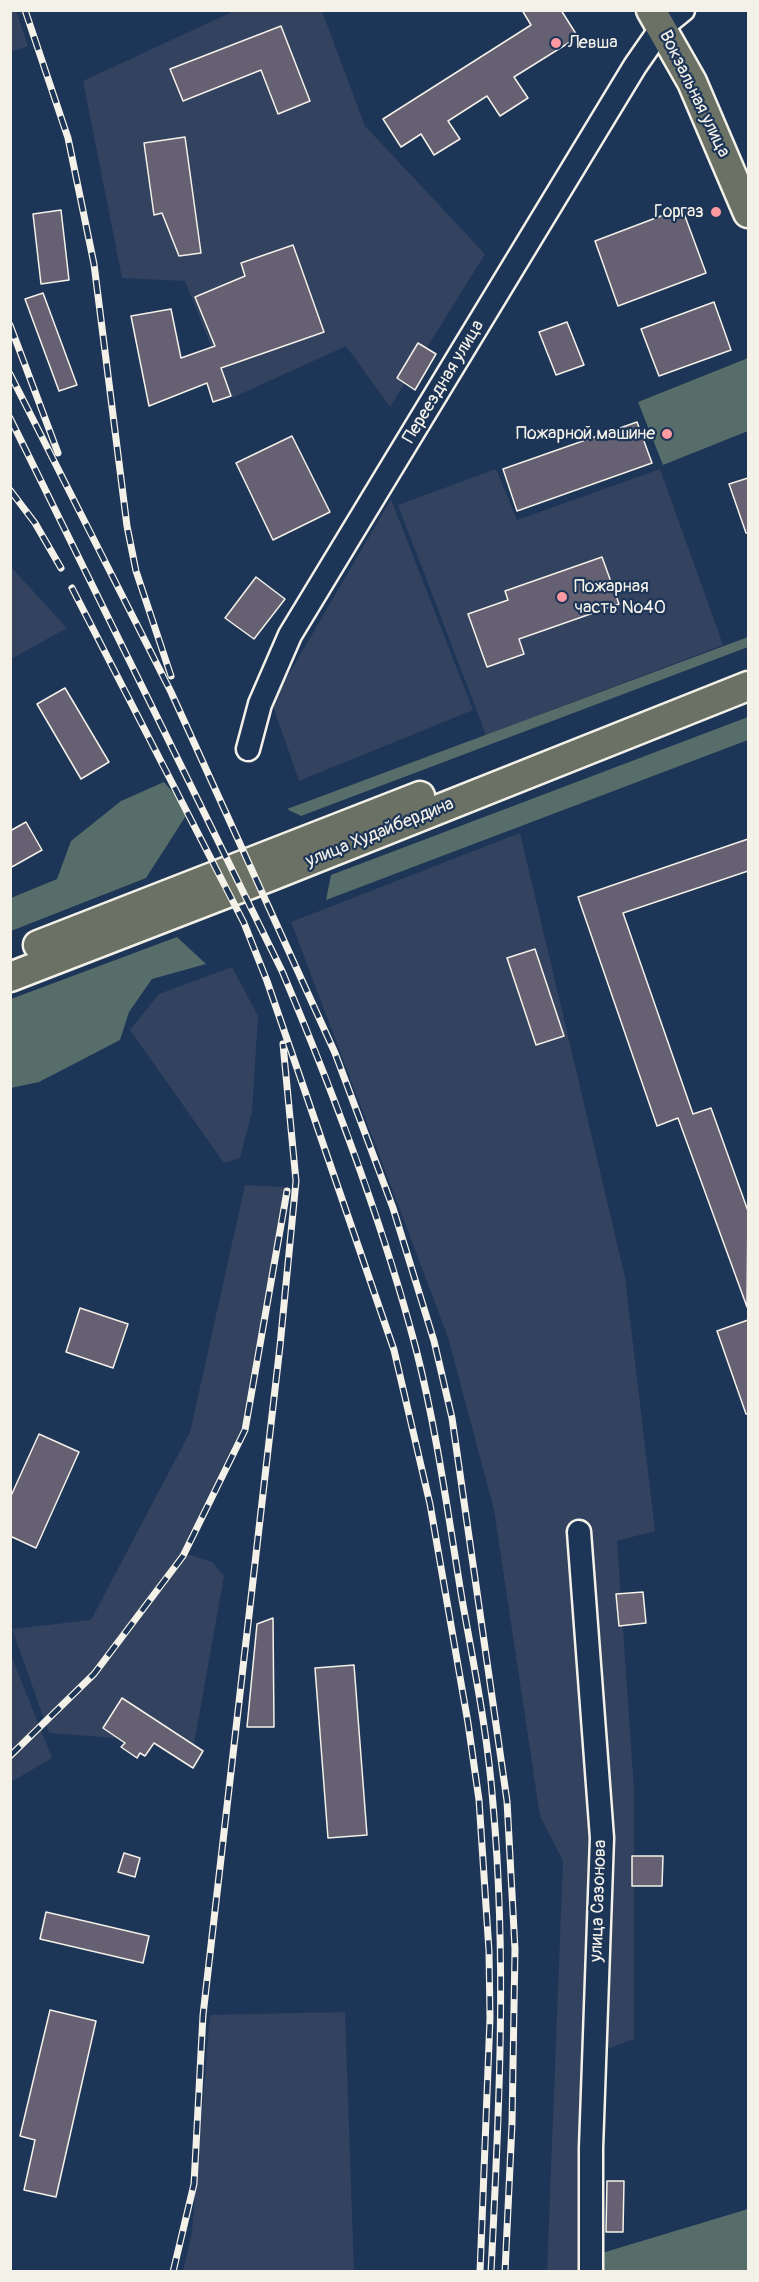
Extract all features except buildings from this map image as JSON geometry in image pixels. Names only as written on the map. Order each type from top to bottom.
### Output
[{"type":"main road","name":"Вокзальная улица","points":[[666,16],[748,213]]},
{"type":"main road","name":"улица Худайбердина","points":[[10,956],[748,667]]},
{"type":"main road","name":"улица Худайбердина","points":[[10,977],[748,686]]},
{"type":"street","name":"Переездная улица","points":[[248,749],[260,704],[290,635],[666,16]]},
{"type":"street","name":"улица Сазонова","points":[[579,1532],[602,1838],[591,2148],[591,2271]]},
{"type":"shaded area","points":[[10,11],[16,11],[28,46],[11,52]]},
{"type":"shaded area","points":[[234,11],[322,11],[365,126],[485,254],[390,407],[346,346],[232,398],[185,281],[122,278],[83,81]]},
{"type":"shaded area","points":[[496,469],[517,520],[660,469],[723,645],[486,735],[398,505]]},
{"type":"shaded area","points":[[391,499],[473,710],[299,781],[272,703]]},
{"type":"shaded area","points":[[10,566],[67,628],[11,659],[10,659]]},
{"type":"shaded area","points":[[520,833],[625,1277],[655,1531],[617,1541],[634,1790],[634,2039],[604,2050],[600,2271],[547,2271],[563,1861],[540,1816],[494,1510],[448,1337],[291,922]]},
{"type":"shaded area","points":[[232,967],[258,1016],[252,1112],[240,1158],[224,1163],[130,1030],[159,994]]},
{"type":"shaded area","points":[[245,1185],[285,1187],[241,1429],[181,1552],[212,1562],[224,1576],[194,1744],[49,1733],[12,1629],[91,1620],[190,1432]]},
{"type":"shaded area","points":[[11,1655],[52,1758],[10,1782]]},
{"type":"shaded area","points":[[345,2012],[354,2271],[183,2271],[192,2231],[210,2015]]},
{"type":"green space","points":[[748,358],[748,431],[663,465],[638,402]]},
{"type":"green space","points":[[748,637],[748,647],[301,816],[287,809]]},
{"type":"green space","points":[[748,717],[748,740],[326,900],[331,875]]},
{"type":"green space","points":[[164,782],[189,811],[146,878],[11,931],[11,898],[57,879],[71,841],[121,801]]},
{"type":"green space","points":[[177,937],[206,964],[152,979],[129,1012],[120,1040],[39,1082],[11,1088],[11,999]]},
{"type":"green space","points":[[748,2209],[748,2271],[592,2272],[592,2256]]},
{"type":"railway","points":[[25,10],[68,138],[94,264],[127,526],[136,571],[171,676]]},
{"type":"railway","points":[[10,325],[58,453]]},
{"type":"railway","points":[[10,374],[171,692],[335,1053],[393,1208],[434,1341],[452,1418],[507,1801],[515,1949],[512,2124],[505,2272]]},
{"type":"railway","points":[[10,418],[282,971],[356,1158],[388,1253],[416,1349],[442,1473],[491,1778],[500,1921],[501,1979],[499,2096],[491,2272]]},
{"type":"railway","points":[[10,490],[35,523],[61,568]]},
{"type":"railway","points":[[72,588],[244,923],[267,981],[394,1350],[430,1504],[479,1800],[489,1951],[490,2018],[480,2272]]},
{"type":"railway","points":[[173,2272],[194,2184],[203,2015],[280,1346],[296,1181],[283,1044]]},
{"type":"railway","points":[[10,1756],[94,1674],[183,1556],[245,1430],[287,1191]]},
{"type":"place","name":"Левша","points":[[556,43]]},
{"type":"place","name":"Горгаз","points":[[716,212]]},
{"type":"place","name":"Пожарной машине","points":[[667,434]]},
{"type":"place","name":"Пожарная часть №40","points":[[562,597]]}]
